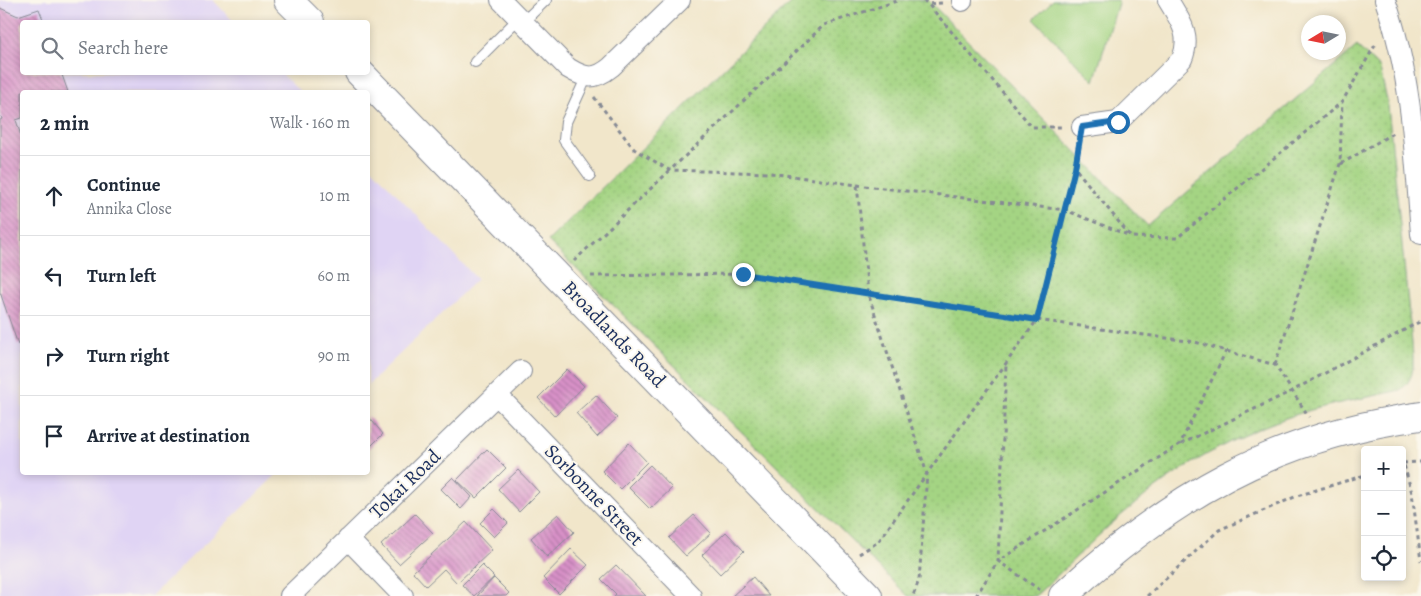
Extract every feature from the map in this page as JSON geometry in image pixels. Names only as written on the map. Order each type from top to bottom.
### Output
[{"type":"main road","points":[[288,0],[308,20]]},
{"type":"main road","name":"Broadlands Road","points":[[362,75],[868,596]]},
{"type":"main road","points":[[1052,594],[1187,498],[1254,462],[1322,436],[1366,425],[1421,416]]},
{"type":"street","points":[[501,0],[568,68],[586,80],[601,75],[611,67],[680,0]]},
{"type":"street","points":[[1082,127],[1118,122],[1182,59],[1186,49],[1185,30],[1168,0]]},
{"type":"street","points":[[1389,9],[1409,87],[1421,234]]},
{"type":"street","name":"Tokai Road","points":[[290,596],[521,371]]},
{"type":"street","name":"Sorbonne Street","points":[[496,395],[691,596]]},
{"type":"street","points":[[348,539],[404,596]]},
{"type":"lane","points":[[475,62],[546,0]]},
{"type":"lane","points":[[586,80],[566,122],[564,140],[590,176]]},
{"type":"path","points":[[557,276],[824,24],[900,0]]},
{"type":"path","points":[[840,566],[878,542],[1037,320],[1075,168],[1082,127],[1032,127],[923,0]]},
{"type":"path","points":[[928,4],[962,1]]},
{"type":"path","points":[[586,80],[634,149],[669,170],[770,173],[1065,210],[1131,237],[1177,238],[1342,102],[1389,9]]},
{"type":"path","points":[[1275,365],[1340,164],[1342,102]]},
{"type":"path","points":[[1340,164],[1400,128]]},
{"type":"path","points":[[1075,168],[1131,237]]},
{"type":"path","points":[[857,185],[868,293],[927,474],[919,580],[913,596]]},
{"type":"path","points":[[557,276],[743,274],[1037,320],[1195,342],[1275,365],[1322,436]]},
{"type":"path","points":[[976,596],[998,561],[1180,444],[1292,391],[1421,321]]},
{"type":"path","points":[[1180,444],[1226,351]]},
{"type":"path","points":[[998,561],[1006,364]]},
{"type":"path","points":[[1406,463],[1421,462]]},
{"type":"path","points":[[1406,473],[1412,493],[1421,561]]},
{"type":"path","points":[[1147,596],[1218,530],[1297,496],[1361,476]]},
{"type":"path","points":[[998,561],[1052,594]]},
{"type":"shaded area","points":[[0,0],[213,0],[232,20],[20,20],[20,75],[283,75],[298,90],[20,90],[20,475],[276,475],[151,596],[0,596]]},
{"type":"shaded area","points":[[370,166],[477,279],[370,383]]},
{"type":"green space","points":[[793,0],[928,0],[1148,226],[1341,60],[1346,60],[1346,55],[1357,46],[1380,68],[1388,106],[1413,369],[1409,380],[1400,390],[1322,407],[1287,417],[1218,448],[1196,461],[1175,474],[1122,515],[1035,596],[908,596],[548,241]]},
{"type":"green space","points":[[1053,0],[1119,0],[1094,81],[1034,19]]},
{"type":"building","points":[[0,8],[18,16],[39,9],[43,20],[20,20],[20,75],[62,75],[67,90],[20,90],[20,119],[16,120],[20,133],[20,344],[18,345],[0,292],[0,120],[2,119],[0,114]]},
{"type":"building","points":[[567,369],[584,386],[555,416],[538,398]]},
{"type":"building","points":[[596,395],[617,418],[597,437],[576,413]]},
{"type":"building","points":[[370,418],[383,434],[370,447]]},
{"type":"building","points":[[629,443],[647,462],[620,489],[602,471]]},
{"type":"building","points":[[487,449],[506,468],[476,498],[457,480]]},
{"type":"building","points":[[650,465],[672,488],[650,509],[628,487]]},
{"type":"building","points":[[518,470],[539,492],[519,512],[498,489]]},
{"type":"building","points":[[453,477],[472,497],[461,509],[441,489]]},
{"type":"building","points":[[494,509],[508,523],[494,537],[480,523]]},
{"type":"building","points":[[415,514],[433,533],[399,564],[381,545]]},
{"type":"building","points":[[558,514],[574,532],[547,557],[531,538]]},
{"type":"building","points":[[694,515],[711,533],[686,556],[669,538]]},
{"type":"building","points":[[466,522],[492,550],[457,583],[444,569],[426,586],[413,572]]},
{"type":"building","points":[[726,532],[744,551],[720,574],[702,555]]},
{"type":"building","points":[[571,549],[588,565],[559,594],[543,578]]},
{"type":"building","points":[[482,565],[494,577],[474,596],[462,585]]},
{"type":"building","points":[[616,565],[646,596],[614,596],[616,594],[601,579]]},
{"type":"building","points":[[753,577],[769,596],[732,596]]},
{"type":"building","points":[[494,578],[509,593],[506,596],[477,596]]},
{"type":"route","points":[[743,274],[1037,320],[1075,168],[1082,127],[1118,122]]}]
